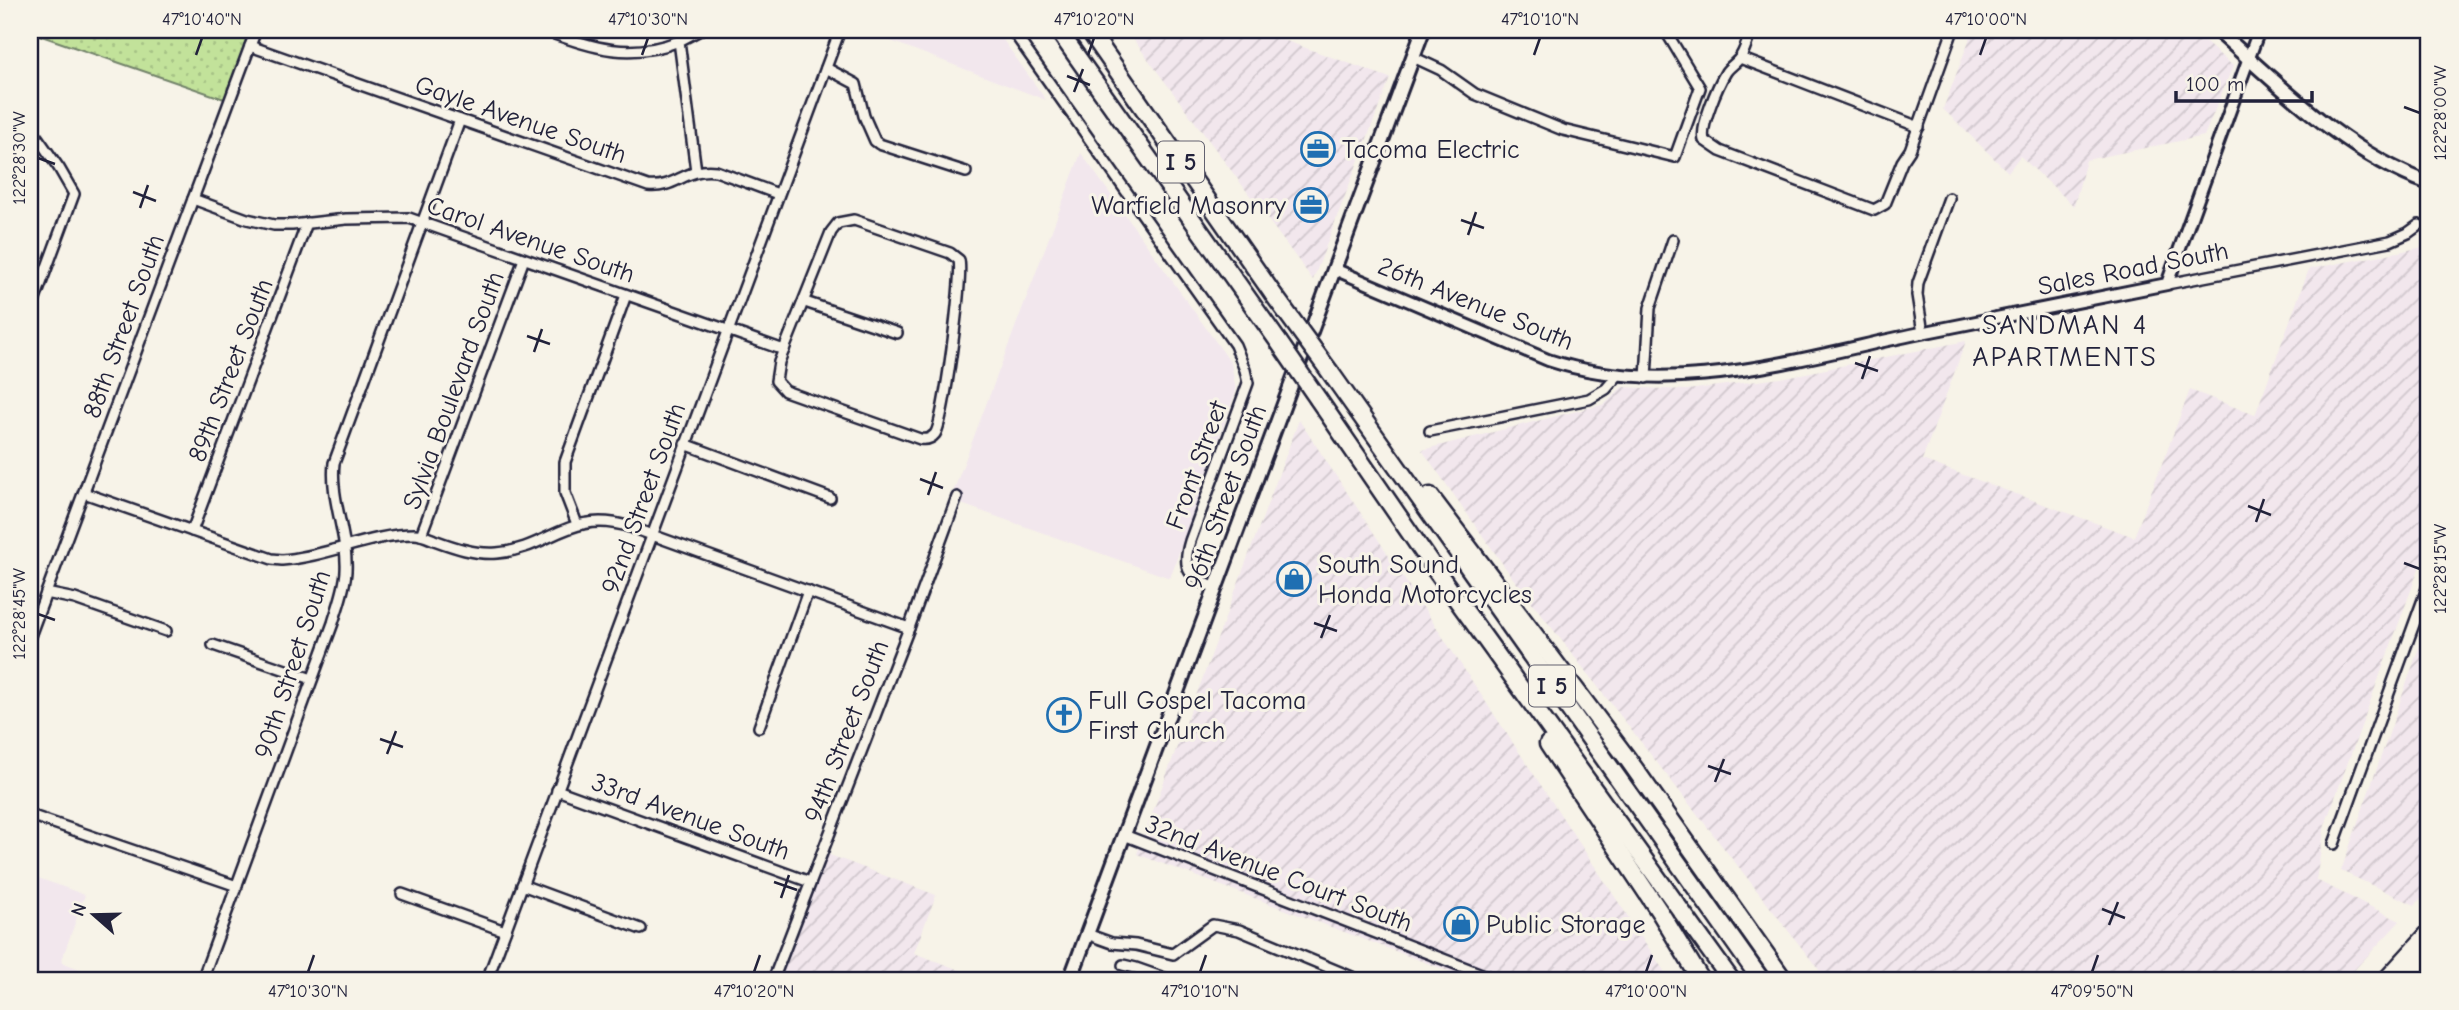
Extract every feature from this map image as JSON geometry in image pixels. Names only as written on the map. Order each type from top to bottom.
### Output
[{"type":"highway","name":"I 5","points":[[1058,30],[1278,341],[1432,565],[1731,980]]},
{"type":"highway","name":"I 5","points":[[1088,30],[1761,980]]},
{"type":"highway","points":[[1343,392],[1408,469],[1627,758],[1784,980]]},
{"type":"highway","points":[[1432,565],[1661,914],[1701,980]]},
{"type":"highway","points":[[1731,907],[1796,980]]},
{"type":"highway","points":[[2386,980],[2429,933]]},
{"type":"highway","points":[[2405,980],[2429,950]]},
{"type":"highway","points":[[2425,980],[2429,975]]},
{"type":"main road","name":"96th Street South","points":[[1070,980],[1423,30]]},
{"type":"main road","points":[[2217,30],[2347,140],[2385,164],[2429,183]]},
{"type":"street","name":"88th Street South","points":[[30,636],[256,30]]},
{"type":"street","points":[[543,30],[599,49],[619,51],[650,50],[679,41],[700,30]]},
{"type":"street","name":"92nd Street South","points":[[490,979],[557,790],[840,30]]},
{"type":"street","name":"Front Street","points":[[1012,30],[1235,345],[1245,370],[1248,383],[1186,553],[1190,573],[1216,588]]},
{"type":"street","points":[[1413,57],[1432,65],[1475,94],[1563,130],[1675,157],[1700,88],[1665,30]]},
{"type":"street","points":[[1751,30],[1740,58],[1728,69],[1719,86],[1702,132],[1704,140],[1720,151],[1865,208],[1880,208],[1888,199],[1919,127],[1950,31]]},
{"type":"street","points":[[2167,284],[2259,30]]},
{"type":"street","points":[[679,41],[696,171],[716,171],[778,194]]},
{"type":"street","name":"Gayle Avenue South","points":[[250,46],[648,186],[665,186],[696,171]]},
{"type":"street","points":[[1740,58],[1919,127]]},
{"type":"street","points":[[826,68],[856,84],[864,116],[875,141],[966,173]]},
{"type":"street","name":"90th Street South","points":[[202,980],[333,624],[347,568],[333,487],[334,463],[460,120]]},
{"type":"street","points":[[30,127],[72,188],[73,201],[30,313]]},
{"type":"street","points":[[1923,332],[1917,295],[1918,283],[1949,198]]},
{"type":"street","name":"Carol Avenue South","points":[[193,199],[265,223],[283,225],[346,219],[408,218],[784,350]]},
{"type":"street","points":[[854,220],[957,257],[960,264],[958,297],[943,408],[936,433],[925,440],[920,439],[785,391],[776,381],[779,362],[804,302],[831,232],[838,223],[854,220]]},
{"type":"street","name":"89th Street South","points":[[192,531],[307,223]]},
{"type":"street","name":"Sales Road South","points":[[1728,373],[1923,332],[2390,242],[2419,225]]},
{"type":"street","points":[[1646,378],[1650,308],[1673,240]]},
{"type":"street","name":"Sylvia Boulevard South","points":[[421,535],[524,259]]},
{"type":"street","name":"26th Avenue South","points":[[1334,269],[1541,358],[1580,370],[1646,378],[1728,373]]},
{"type":"street","points":[[577,524],[565,493],[565,462],[626,295]]},
{"type":"street","points":[[804,302],[897,334]]},
{"type":"street","points":[[1430,432],[1589,399],[1606,389],[1618,375]]},
{"type":"street","points":[[685,444],[830,498]]},
{"type":"street","points":[[83,493],[282,560],[344,549],[394,536],[421,535],[461,548],[494,554],[518,551],[563,528],[577,524],[607,522],[652,535],[909,628]]},
{"type":"street","name":"94th Street South","points":[[773,980],[957,497]]},
{"type":"street","points":[[2334,844],[2429,583]]},
{"type":"street","points":[[759,727],[808,591]]},
{"type":"street","points":[[46,593],[75,599],[166,631]]},
{"type":"street","points":[[213,645],[312,679]]},
{"type":"street","name":"33rd Avenue South","points":[[557,790],[810,881]]},
{"type":"street","points":[[30,815],[237,886]]},
{"type":"street","name":"32nd Avenue Court South","points":[[1124,835],[1497,980]]},
{"type":"street","points":[[522,885],[641,929]]},
{"type":"street","points":[[402,894],[505,931]]},
{"type":"street","points":[[1087,934],[1113,944],[1136,945],[1173,954],[1209,927],[1221,925],[1359,980]]},
{"type":"street","points":[[1123,965],[1170,980]]},
{"type":"shaded area","points":[[862,30],[996,30],[1046,100]]},
{"type":"shaded area","points":[[1132,30],[1256,30],[1390,78],[1313,280],[1130,35]]},
{"type":"shaded area","points":[[1973,30],[2191,30],[2233,66],[2204,136],[2086,160],[2074,206],[2020,156],[2008,172],[1943,109]]},
{"type":"shaded area","points":[[1081,153],[1231,363],[1236,391],[1170,578],[950,500]]},
{"type":"shaded area","points":[[2429,243],[2429,541],[2325,825],[2316,880],[2400,921],[2345,980],[1829,980],[1512,577],[1422,450],[1605,404],[1622,387],[1687,390],[1781,378],[1966,341],[1922,460],[2134,537],[2190,390],[2255,415],[2309,269],[2424,247]]},
{"type":"shaded area","points":[[1299,420],[1670,980],[1472,980],[1137,854]]},
{"type":"shaded area","points":[[2429,619],[2429,888],[2415,905],[2341,871]]},
{"type":"shaded area","points":[[827,854],[936,895],[914,953],[987,980],[780,980]]},
{"type":"shaded area","points":[[30,875],[85,895],[61,962],[110,980],[30,980]]},
{"type":"green space","points":[[30,30],[256,30],[230,101]]},
{"type":"place","name":"Tacoma Electric","points":[[1318,149]]},
{"type":"place","name":"Warfield Masonry","points":[[1311,205]]},
{"type":"place","name":"South Sound Honda Motorcycles","points":[[1294,579]]},
{"type":"place","name":"Full Gospel Tacoma First Church","points":[[1064,715]]},
{"type":"place","name":"Public Storage","points":[[1461,924]]},
{"type":"district","name":"SANDMAN 4 APARTMENTS","points":[[2065,340]]}]
